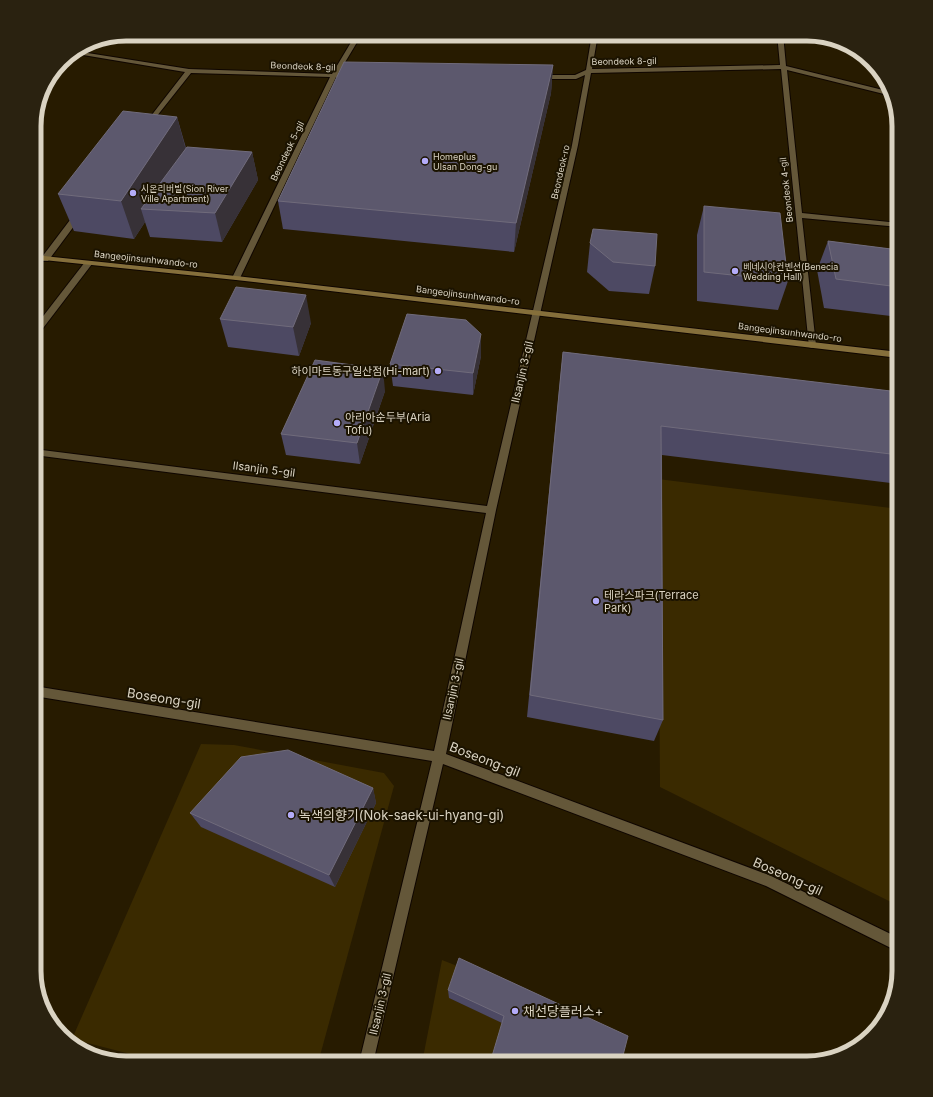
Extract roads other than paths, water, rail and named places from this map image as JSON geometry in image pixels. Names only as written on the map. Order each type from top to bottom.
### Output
[{"type":"main road","name":"Bangeojinsunhwando-ro","points":[[41,258],[88,264],[236,278],[892,354]]},
{"type":"street","name":"Beondeok 5-gil","points":[[236,278],[334,76],[355,41]]},
{"type":"street","name":"Beondeok-ro","points":[[535,313],[576,145],[594,41]]},
{"type":"street","name":"Beondeok 4-gil","points":[[780,41],[812,345]]},
{"type":"street","name":"Beondeok 8-gil","points":[[82,53],[189,71],[358,76]]},
{"type":"street","name":"Beondeok 8-gil","points":[[529,77],[576,77],[588,71],[782,67],[885,92]]},
{"type":"street","points":[[141,133],[189,71]]},
{"type":"street","points":[[45,258],[84,208]]},
{"type":"street","points":[[798,215],[892,224]]},
{"type":"street","points":[[41,325],[88,264]]},
{"type":"street","name":"Ilsanjin 3-gil","points":[[368,1056],[439,757],[491,510],[535,313]]},
{"type":"street","name":"Ilsanjin 5-gil","points":[[41,453],[491,510]]},
{"type":"street","name":"Boseong-gil","points":[[41,693],[439,757],[769,881],[892,942]]},
{"type":"place","name":"Homeplus Ulsan Dong-gu","points":[[425,161]]},
{"type":"place","name":"시온리버빌(Sion River Ville Apartment)","points":[[133,193]]},
{"type":"place","name":"베네시아컨벤션(Benecia Wedding Hall)","points":[[735,271]]},
{"type":"place","name":"하이마트동구일산점(Hi-mart)","points":[[438,371]]},
{"type":"place","name":"아리아순두부(Aria Tofu)","points":[[337,423]]},
{"type":"place","name":"테라스파크(Terrace Park)","points":[[596,601]]},
{"type":"place","name":"녹색의향기(Nok-saek-ui-hyang-gi)","points":[[291,815]]},
{"type":"place","name":"채선당플러스+","points":[[515,1011]]}]
